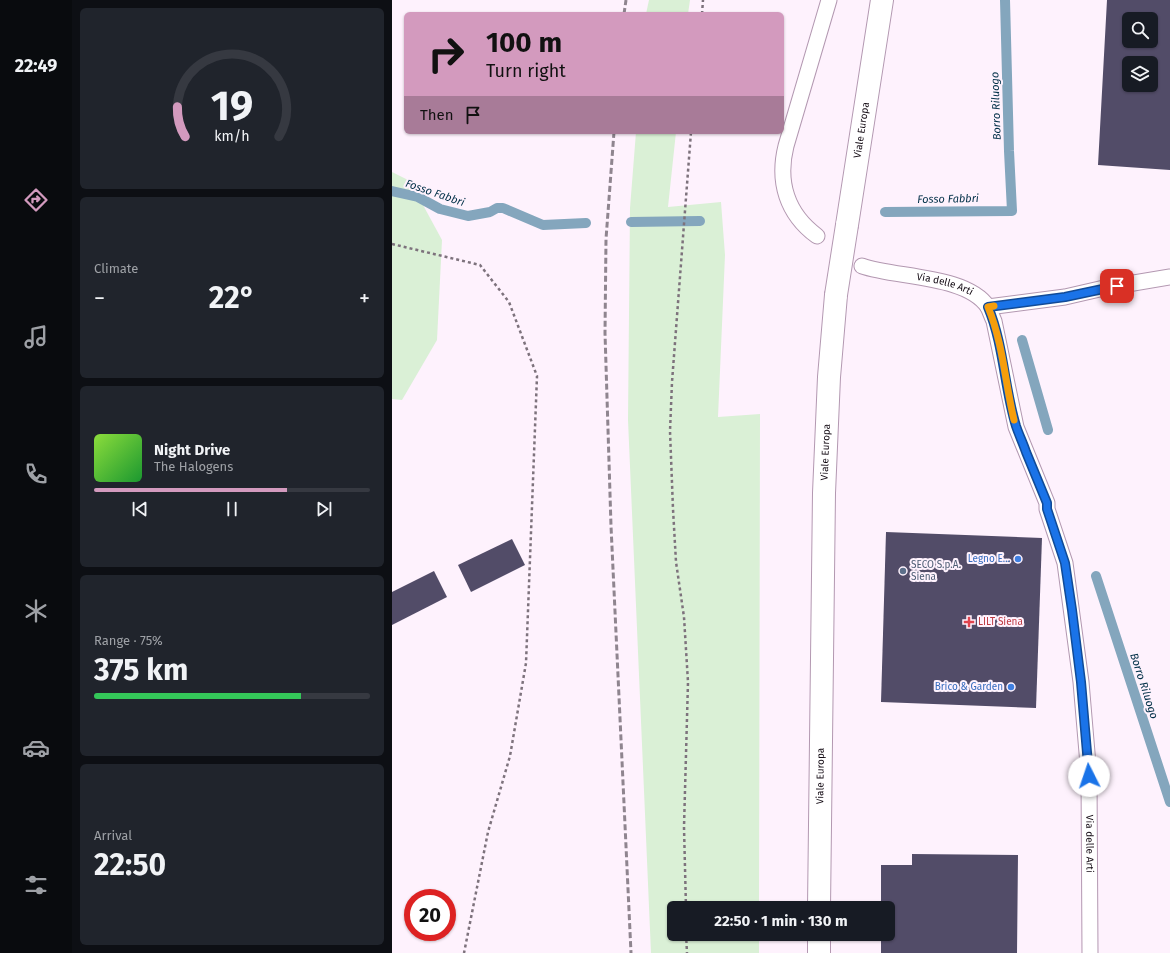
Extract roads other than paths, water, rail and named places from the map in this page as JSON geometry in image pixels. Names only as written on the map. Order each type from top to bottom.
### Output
[{"type":"street","name":"Viale Europa","points":[[820,901],[824,493],[829,376],[836,295],[882,0]]},
{"type":"street","points":[[819,941],[819,953]]},
{"type":"lane","points":[[817,236],[802,224],[791,206],[784,187],[783,167],[786,146],[829,0]]},
{"type":"lane","name":"Via delle Arti","points":[[862,266],[878,271],[946,282],[970,292],[988,307],[994,321],[1016,427],[1047,503],[1047,509],[1066,569],[1081,682],[1089,776],[1090,953]]},
{"type":"lane","points":[[988,307],[1065,297],[1104,288],[1170,277]]},
{"type":"waterway","name":"Borro Riluogo","points":[[885,212],[1012,211],[1005,0]]},
{"type":"waterway","name":"Fosso Fabbri","points":[[392,191],[418,197],[440,209],[468,216],[490,212],[497,208],[503,208],[543,225],[586,223]]},
{"type":"waterway","name":"Fosso Fabbri","points":[[631,222],[700,221]]},
{"type":"waterway","name":"Borro Riluogo","points":[[1022,340],[1048,430]]},
{"type":"waterway","name":"Borro Riluogo","points":[[1096,576],[1170,802]]},
{"type":"railway","points":[[624,12],[626,0]]},
{"type":"railway","points":[[614,134],[606,239],[605,333],[611,526],[631,953]]},
{"type":"place","name":"Legno E...","points":[[1018,559]]},
{"type":"place","name":"SECO S.p.A. Siena","points":[[903,571]]},
{"type":"place","name":"LILT Siena","points":[[969,622]]},
{"type":"place","name":"Brico & Garden","points":[[1011,687]]}]
